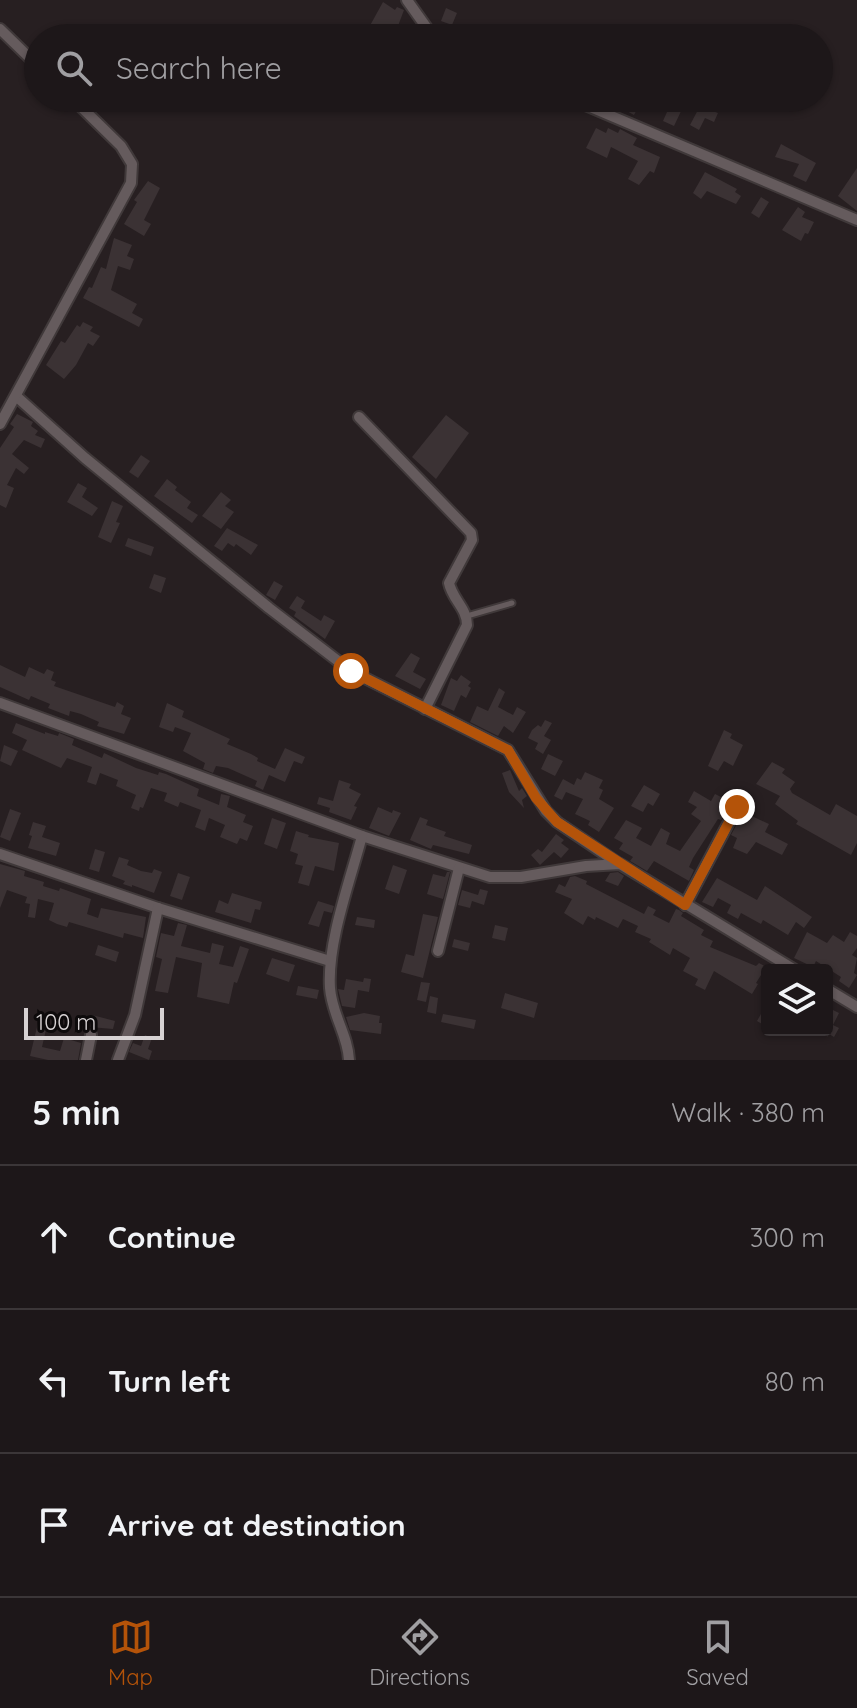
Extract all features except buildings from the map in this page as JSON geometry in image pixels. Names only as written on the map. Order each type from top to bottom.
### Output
[{"type":"street","points":[[407,0],[424,24]]},
{"type":"street","points":[[0,29],[24,52]]},
{"type":"street","points":[[0,424],[131,183],[132,164],[121,146],[86,112]]},
{"type":"street","points":[[602,112],[857,220]]},
{"type":"street","points":[[16,396],[85,458],[351,671],[508,750],[546,811],[557,822],[685,905],[785,964]]},
{"type":"street","points":[[359,417],[471,533],[472,540],[449,583],[451,592],[467,616],[467,625],[425,709]]},
{"type":"street","points":[[0,703],[362,836],[459,868],[504,879],[620,864]]},
{"type":"street","points":[[685,905],[737,807]]},
{"type":"street","points":[[349,1060],[346,1041],[332,1004],[330,961],[362,836]]},
{"type":"street","points":[[0,854],[158,908],[330,961]]},
{"type":"street","points":[[438,951],[459,868]]},
{"type":"street","points":[[118,1060],[135,1015],[158,908]]},
{"type":"street","points":[[833,993],[857,1007]]},
{"type":"street","points":[[86,1060],[91,1035]]},
{"type":"lane","points":[[467,616],[512,603]]},
{"type":"route","points":[[351,671],[508,750],[536,798],[557,822],[685,905],[737,807]]}]
